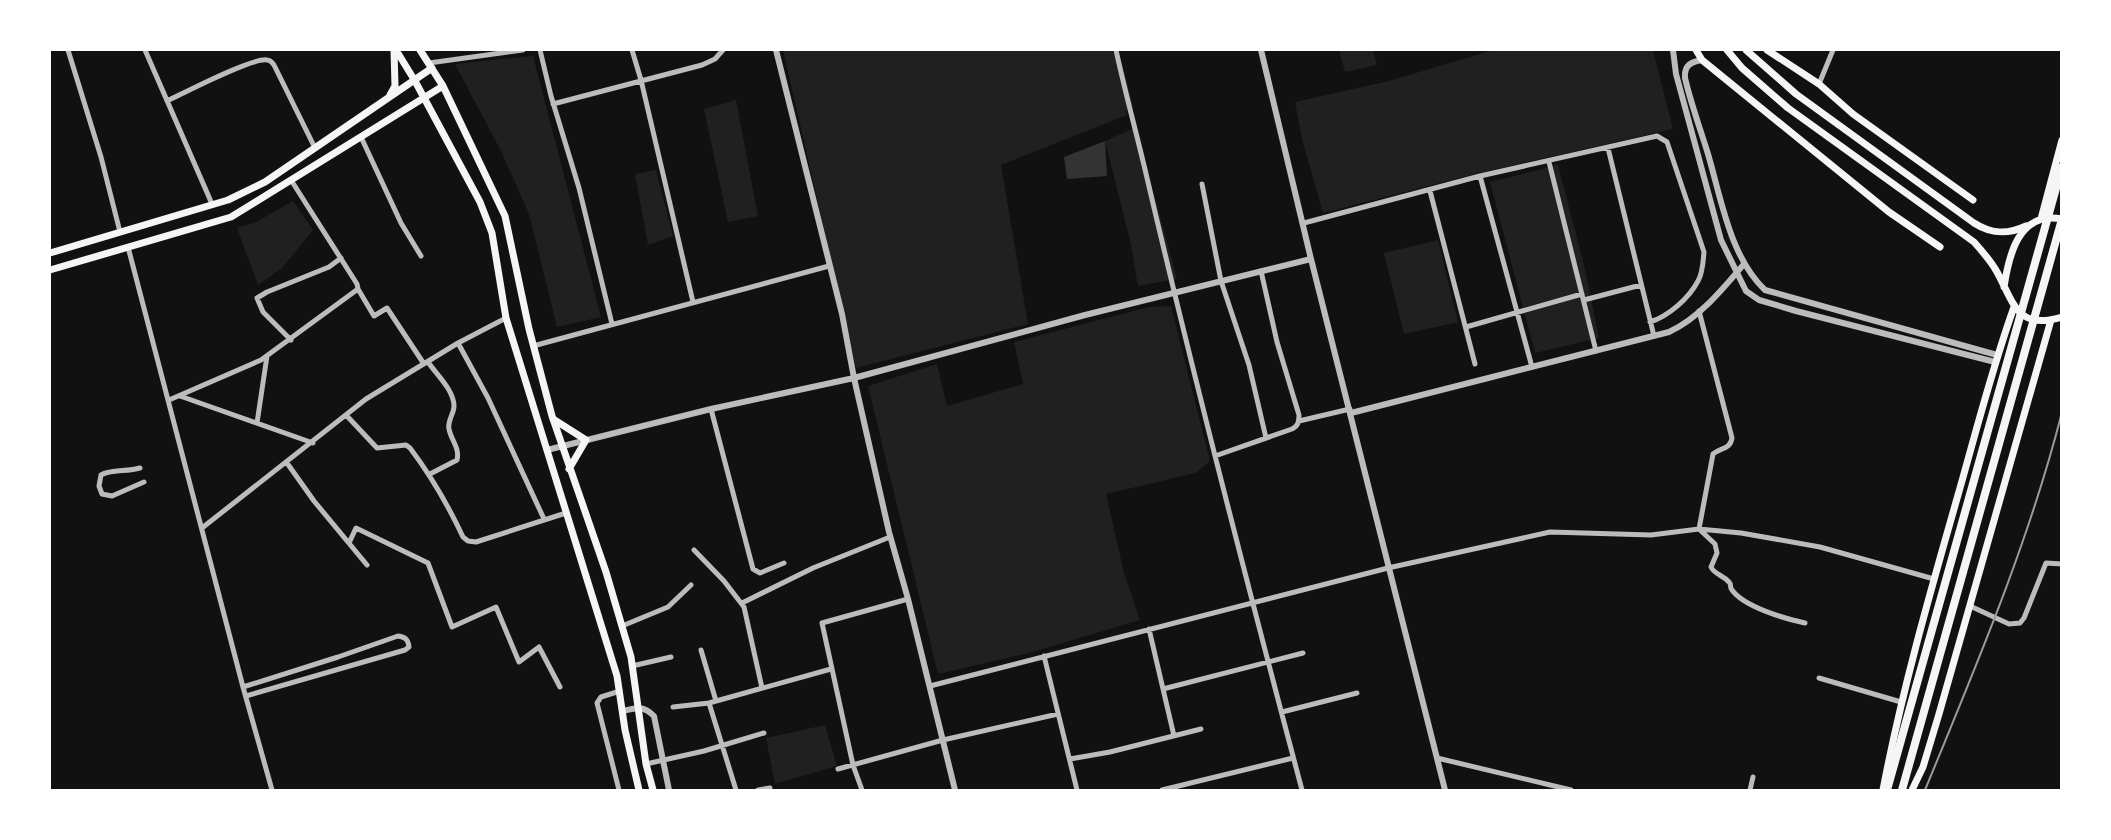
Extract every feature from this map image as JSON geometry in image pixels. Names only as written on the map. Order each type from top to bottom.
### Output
[{"type":"highway","points":[[1885,790],[2061,167]]},
{"type":"highway","points":[[1902,790],[2061,219]]},
{"type":"main road","points":[[395,50],[415,81],[480,202],[492,233],[506,318],[621,691],[625,730],[639,790]]},
{"type":"main road","points":[[389,97],[395,86],[395,50]]},
{"type":"main road","points":[[420,50],[443,86],[505,216],[533,346],[553,419],[606,572],[622,626],[632,666],[646,764],[653,790]]},
{"type":"main road","points":[[1696,50],[1702,60],[1889,212],[1940,247]]},
{"type":"main road","points":[[1727,50],[1742,68],[1788,108],[1974,242],[1992,263],[2014,306],[2022,314],[2033,319],[2050,320],[2061,317]]},
{"type":"main road","points":[[1746,50],[1796,94],[1974,223],[1995,232],[2011,232],[2041,219],[2061,219]]},
{"type":"main road","points":[[1767,50],[1819,84],[1853,114],[1973,200]]},
{"type":"main road","points":[[50,253],[228,200],[265,182],[415,81],[430,66]]},
{"type":"main road","points":[[50,270],[231,216],[443,86]]},
{"type":"main road","points":[[2041,219],[2061,140]]},
{"type":"main road","points":[[2004,287],[2014,249],[2026,226]]},
{"type":"main road","points":[[1885,790],[1901,702],[1996,358],[2014,306]]},
{"type":"main road","points":[[1912,790],[1923,768],[2050,320]]},
{"type":"main road","points":[[553,419],[586,440],[569,469]]},
{"type":"street","points":[[68,50],[101,157],[120,232]]},
{"type":"street","points":[[145,50],[212,204]]},
{"type":"street","points":[[430,66],[523,50]]},
{"type":"street","points":[[540,50],[553,104],[579,188],[612,324]]},
{"type":"street","points":[[632,50],[693,302]]},
{"type":"street","points":[[553,104],[702,65],[715,58],[723,50]]},
{"type":"street","points":[[776,50],[842,314],[890,537],[908,599],[955,790]]},
{"type":"street","points":[[1116,50],[1174,293],[1302,790]]},
{"type":"street","points":[[1261,50],[1311,259],[1445,790]]},
{"type":"street","points":[[1673,50],[1676,74],[1721,240],[1746,291],[1759,300],[1796,311],[1996,358]]},
{"type":"street","points":[[1819,84],[1833,50]]},
{"type":"street","points":[[167,101],[247,64],[265,59],[270,60],[315,148]]},
{"type":"street","points":[[1702,60],[1689,64],[1685,73],[1690,99],[1724,214],[1744,264],[1755,280],[1765,290],[1996,358]]},
{"type":"street","points":[[1676,74],[1685,73]]},
{"type":"street","points":[[1304,223],[1480,176],[1658,136],[1667,142],[1702,243],[1703,268],[1698,280],[1679,304],[1660,319],[1650,322]]},
{"type":"street","points":[[361,137],[401,223],[421,256]]},
{"type":"street","points":[[1608,148],[1654,336]]},
{"type":"street","points":[[1549,162],[1596,351]]},
{"type":"street","points":[[1480,176],[1532,367]]},
{"type":"street","points":[[291,180],[357,284],[374,316],[387,308],[426,363],[448,389],[453,400],[453,410],[448,425],[459,453],[457,460],[430,474]]},
{"type":"street","points":[[1202,184],[1221,282],[1249,365],[1266,438]]},
{"type":"street","points":[[1430,191],[1476,364]]},
{"type":"street","points":[[1710,198],[1719,195]]},
{"type":"street","points":[[128,247],[272,790]]},
{"type":"street","points":[[291,340],[263,312],[257,298],[330,267],[341,258]]},
{"type":"street","points":[[547,450],[711,409],[854,378],[1311,259]]},
{"type":"street","points":[[1299,421],[1351,411],[1654,336],[1681,326],[1699,311],[1744,264]]},
{"type":"street","points":[[533,346],[829,266]]},
{"type":"street","points":[[1215,456],[1292,429],[1299,421],[1277,342],[1261,271]]},
{"type":"street","points":[[1466,327],[1516,313],[1641,285]]},
{"type":"street","points":[[169,400],[267,356],[358,289]]},
{"type":"street","points":[[1699,311],[1732,438],[1731,444],[1713,454],[1699,529]]},
{"type":"street","points":[[202,528],[366,399],[459,343],[506,318]]},
{"type":"street","points":[[459,343],[488,398],[544,519]]},
{"type":"street","points":[[257,423],[267,356]]},
{"type":"street","points":[[180,396],[312,443]]},
{"type":"street","points":[[711,409],[753,569],[760,573],[784,563]]},
{"type":"street","points":[[346,415],[375,447],[406,445],[430,474],[445,498],[463,537],[468,541],[476,542],[566,513]]},
{"type":"street","points":[[287,463],[314,501],[367,565]]},
{"type":"street","points":[[140,468],[129,471],[107,471],[101,475],[99,486],[102,494],[112,496],[144,482]]},
{"type":"street","points":[[349,543],[357,528],[428,563],[452,627],[496,607],[519,662],[539,647],[560,687]]},
{"type":"street","points":[[1699,529],[1715,544],[1717,553],[1711,563],[1712,571],[1729,582],[1732,590],[1751,604],[1779,616],[1805,623]]},
{"type":"street","points":[[930,686],[1388,567],[1550,532],[1651,535],[1699,529],[1742,533],[1820,547],[1934,579]]},
{"type":"street","points":[[742,603],[813,568],[890,537]]},
{"type":"street","points":[[694,550],[724,580],[742,603],[749,621],[762,688]]},
{"type":"street","points":[[1970,606],[2009,624],[2020,623],[2046,564],[2061,564]]},
{"type":"street","points":[[622,626],[668,607],[690,585]]},
{"type":"street","points":[[862,790],[831,669],[822,623],[908,599]]},
{"type":"street","points":[[1149,629],[1174,736]]},
{"type":"street","points":[[243,687],[398,636],[408,641],[409,647],[405,650],[246,696]]},
{"type":"street","points":[[701,650],[716,701]]},
{"type":"street","points":[[1163,688],[1303,653]]},
{"type":"street","points":[[1044,656],[1077,790]]},
{"type":"street","points":[[632,666],[671,657]]},
{"type":"street","points":[[673,707],[709,703],[831,669]]},
{"type":"street","points":[[1819,678],[1901,702]]},
{"type":"street","points":[[619,790],[597,703],[601,697],[621,691]]},
{"type":"street","points":[[1282,712],[1357,693]]},
{"type":"street","points":[[709,703],[736,790]]},
{"type":"street","points":[[623,711],[638,707],[647,709],[654,716],[669,790]]},
{"type":"street","points":[[838,769],[943,740],[1058,714]]},
{"type":"street","points":[[1070,759],[1110,752],[1201,729]]},
{"type":"street","points":[[646,764],[723,746],[764,733]]},
{"type":"street","points":[[1162,790],[1293,758]]},
{"type":"street","points":[[1437,758],[1571,790]]},
{"type":"street","points":[[1750,790],[1753,777]]},
{"type":"street","points":[[758,790],[770,788]]},
{"type":"shaded area","points":[[783,50],[1118,50],[1133,105],[1126,111],[1127,115],[1001,165],[1028,324],[856,368]]},
{"type":"shaded area","points":[[1339,50],[1373,50],[1377,65],[1345,72]]},
{"type":"shaded area","points":[[1493,50],[1653,50],[1673,129],[1479,173],[1323,213],[1302,139],[1295,102],[1389,81]]},
{"type":"shaded area","points":[[533,56],[601,317],[557,327],[529,214],[501,151],[455,64]]},
{"type":"shaded area","points":[[736,100],[758,216],[728,222],[704,109]]},
{"type":"shaded area","points":[[1136,127],[1177,279],[1138,286],[1131,245],[1105,141]]},
{"type":"shaded area","points":[[1105,141],[1107,176],[1067,179],[1064,157]]},
{"type":"shaded area","points":[[1558,165],[1585,269],[1599,338],[1535,353],[1490,182]]},
{"type":"shaded area","points":[[656,170],[673,236],[648,245],[635,174]]},
{"type":"shaded area","points":[[293,201],[313,230],[282,268],[258,285],[237,228],[256,222]]},
{"type":"shaded area","points":[[1438,240],[1458,322],[1404,334],[1384,253]]},
{"type":"shaded area","points":[[1171,306],[1210,461],[1196,473],[1106,494],[1124,573],[1140,620],[1029,653],[938,674],[868,386],[937,364],[947,406],[1023,384],[1014,342],[1149,307]]},
{"type":"shaded area","points":[[825,725],[837,766],[775,784],[766,738]]},
{"type":"railway","points":[[1925,790],[2018,556],[2062,412]]}]
